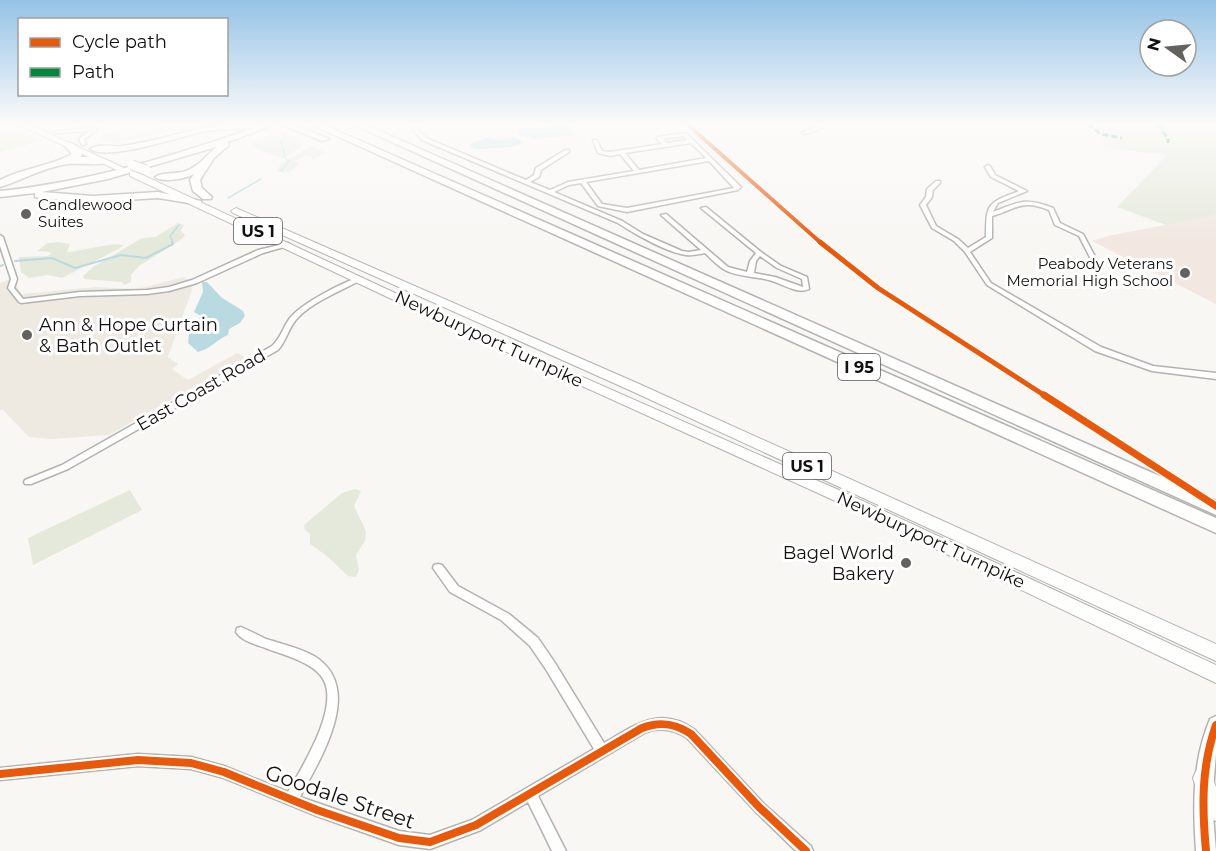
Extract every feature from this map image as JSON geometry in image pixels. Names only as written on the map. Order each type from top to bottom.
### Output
[{"type":"highway","points":[[0,184],[25,172],[60,164]]},
{"type":"highway","points":[[114,198],[141,187],[143,182],[126,164]]},
{"type":"highway","points":[[0,193],[103,176],[144,164]]},
{"type":"highway","points":[[0,193],[47,189],[100,179],[158,164]]},
{"type":"highway","points":[[160,177],[190,174],[202,164]]},
{"type":"highway","points":[[202,200],[196,186],[198,173],[206,164]]},
{"type":"highway","points":[[387,164],[501,208]]},
{"type":"highway","name":"I 95","points":[[402,164],[1216,526]]},
{"type":"highway","name":"I 95","points":[[445,164],[1216,508]]},
{"type":"highway","points":[[25,172],[16,177],[11,184],[20,188],[38,188]]},
{"type":"highway","points":[[84,200],[77,196],[78,189],[100,179]]},
{"type":"highway","points":[[0,193],[84,200],[164,195],[202,200]]},
{"type":"main road","name":"US 1","points":[[113,164],[146,171],[160,177],[270,237],[359,279]]},
{"type":"main road","name":"US 1","points":[[122,164],[202,200]]},
{"type":"main road","name":"Newburyport Turnpike","points":[[202,200],[632,386],[1216,653]]},
{"type":"main road","name":"Newburyport Turnpike","points":[[359,279],[836,495],[1216,674]]},
{"type":"main road","points":[[1206,851],[1203,778],[1207,750],[1216,725]]},
{"type":"main road","points":[[1203,778],[1216,811]]},
{"type":"street","points":[[483,164],[613,219],[641,235],[681,252],[689,254],[705,251]]},
{"type":"street","points":[[526,182],[537,176],[538,169],[547,164]]},
{"type":"street","points":[[631,164],[638,172]]},
{"type":"street","points":[[550,192],[564,185],[582,181],[684,164]]},
{"type":"street","points":[[582,181],[600,205],[623,210],[738,188],[737,183],[715,164]]},
{"type":"street","points":[[968,251],[989,238],[989,214],[996,202],[1024,191],[993,176],[988,167]]},
{"type":"street","points":[[938,182],[930,189],[929,197],[923,205],[934,227],[956,240],[968,251],[989,284],[1098,349],[1152,368],[1216,376]]},
{"type":"street","points":[[989,214],[999,214],[1017,204],[1049,207],[1057,224],[1081,236],[1097,266]]},
{"type":"street","points":[[664,215],[726,268],[774,279],[799,290],[806,289],[805,278],[779,267],[704,208]]},
{"type":"street","points":[[0,237],[14,279],[11,288],[21,301],[65,295],[133,294],[164,290],[182,286],[270,248],[288,245]]},
{"type":"street","points":[[243,259],[266,246],[270,237]]},
{"type":"street","points":[[750,274],[753,261],[759,253]]},
{"type":"street","name":"East Coast Road","points":[[28,482],[65,467],[275,348],[283,341],[289,326],[297,315],[359,279]]},
{"type":"street","points":[[438,568],[454,589],[505,617],[534,642],[602,751]]},
{"type":"street","points":[[241,632],[260,643],[311,660],[325,672],[331,684],[334,698],[330,720],[291,800]]},
{"type":"street","name":"Goodale Street","points":[[0,774],[138,760],[191,763],[224,772],[291,800],[421,847],[476,825],[651,724],[670,724],[682,728],[698,741],[759,807],[806,851]]},
{"type":"street","points":[[531,794],[559,851]]},
{"type":"shaded area","points":[[281,164],[299,164],[286,172],[277,171]]},
{"type":"shaded area","points":[[1159,164],[1216,164],[1216,215],[1166,225],[1117,207]]},
{"type":"shaded area","name":"Peabody Veterans Memorial High School","points":[[1216,215],[1216,304],[1092,241],[1108,236]]},
{"type":"shaded area","points":[[178,223],[184,225],[181,231],[185,235],[182,239],[139,266],[131,275],[131,282],[125,285],[121,282],[84,279],[83,276],[93,267],[142,238],[155,237]]},
{"type":"shaded area","points":[[48,243],[70,244],[67,252],[123,245],[62,278],[48,275],[29,278],[21,272],[19,257],[48,256],[50,252],[37,251]]},
{"type":"shaded area","points":[[18,276],[17,287],[22,294],[96,287],[137,289],[184,277],[194,284],[168,357],[178,364],[172,369],[188,380],[237,353],[246,358],[109,435],[51,439],[29,437],[3,410],[0,410],[0,283]]},
{"type":"shaded area","points":[[355,489],[361,491],[354,506],[366,531],[365,541],[356,555],[359,570],[356,577],[348,576],[310,544],[310,534],[305,530],[304,525],[342,493]]},
{"type":"shaded area","points":[[130,490],[142,510],[33,565],[28,538]]},
{"type":"water","points":[[202,282],[207,282],[221,297],[243,311],[245,316],[240,323],[229,329],[228,335],[207,349],[198,352],[188,343],[189,332],[201,316],[194,312],[203,292]]},
{"type":"waterway","points":[[281,171],[287,164]]},
{"type":"waterway","points":[[228,198],[261,179]]},
{"type":"waterway","points":[[173,243],[170,236],[179,225]]},
{"type":"waterway","points":[[15,261],[52,258],[75,268],[121,255],[146,258],[173,244],[172,242]]},
{"type":"cycle path","points":[[732,164],[832,253],[878,288],[1216,506]]},
{"type":"cycle path","points":[[0,774],[138,760],[191,763],[224,772],[317,810],[399,838],[430,842],[476,825],[642,728],[661,723],[679,727],[691,734],[759,807],[806,851]]},
{"type":"cycle path","points":[[1206,851],[1203,819],[1204,771],[1216,725]]},
{"type":"place","name":"Candlewood Suites","points":[[26,214]]},
{"type":"place","name":"Peabody Veterans Memorial High School","points":[[1185,273]]},
{"type":"place","name":"Ann & Hope Curtain & Bath Outlet","points":[[27,335]]},
{"type":"place","name":"Bagel World Bakery","points":[[906,563]]}]
